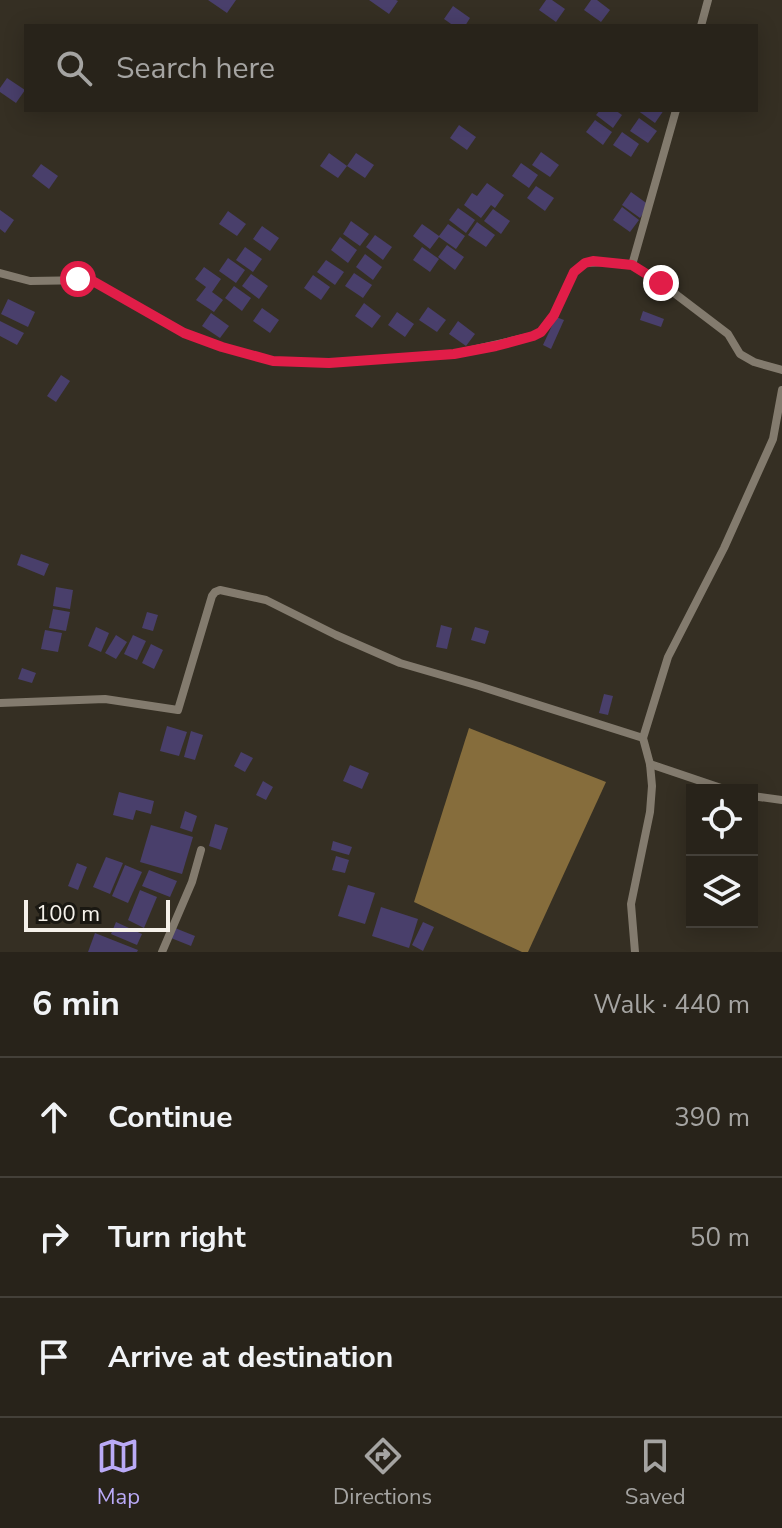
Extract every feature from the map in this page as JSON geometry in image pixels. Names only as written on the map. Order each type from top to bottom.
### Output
[{"type":"street","points":[[702,24],[708,0]]},
{"type":"street","points":[[632,265],[675,112]]},
{"type":"street","points":[[0,273],[30,281],[91,280],[184,333],[222,347],[273,361],[329,363],[454,354],[533,336],[541,332],[554,315],[574,272],[585,263],[632,265],[728,334],[740,354],[754,362],[782,370]]},
{"type":"street","points":[[635,952],[631,904],[650,812],[652,786],[643,738],[668,657],[724,548],[773,439],[782,390]]},
{"type":"street","points":[[0,703],[105,699],[178,710],[212,596],[220,590],[266,600],[400,663],[643,738]]},
{"type":"street","points":[[650,764],[709,784]]},
{"type":"street","points":[[758,797],[782,800]]},
{"type":"street","points":[[162,952],[192,882],[201,850]]},
{"type":"shaded area","points":[[469,728],[606,782],[528,952],[522,952],[414,902]]},
{"type":"building","points":[[208,0],[236,0],[227,13]]},
{"type":"building","points":[[369,0],[396,0],[398,1],[389,14]]},
{"type":"building","points":[[546,0],[552,0],[565,9],[556,22],[539,10]]},
{"type":"building","points":[[591,0],[597,0],[610,10],[601,22],[584,10]]},
{"type":"building","points":[[453,6],[470,18],[466,24],[451,24],[444,19]]},
{"type":"building","points":[[7,78],[24,91],[16,103],[0,92]]},
{"type":"building","points":[[598,112],[618,112],[622,115],[613,128],[596,115]]},
{"type":"building","points":[[640,112],[663,112],[655,123]]},
{"type":"building","points":[[639,118],[657,131],[648,143],[630,131]]},
{"type":"building","points":[[595,120],[612,132],[603,145],[586,132]]},
{"type":"building","points":[[459,125],[476,137],[467,150],[450,138]]},
{"type":"building","points":[[622,132],[639,144],[631,157],[613,145]]},
{"type":"building","points":[[541,152],[559,165],[550,177],[532,165]]},
{"type":"building","points":[[329,153],[347,166],[338,178],[320,166]]},
{"type":"building","points":[[356,153],[374,165],[365,178],[347,166]]},
{"type":"building","points":[[521,163],[538,175],[529,188],[512,176]]},
{"type":"building","points":[[41,164],[58,176],[49,189],[32,176]]},
{"type":"building","points":[[487,183],[504,195],[495,208],[491,205],[481,218],[464,205],[472,193],[477,196]]},
{"type":"building","points":[[536,186],[554,198],[545,211],[527,198]]},
{"type":"building","points":[[631,192],[649,205],[640,218],[622,205]]},
{"type":"building","points":[[622,207],[639,220],[630,232],[613,220]]},
{"type":"building","points":[[458,208],[475,220],[466,233],[449,220]]},
{"type":"building","points":[[493,209],[510,221],[501,234],[484,221]]},
{"type":"building","points":[[0,210],[14,220],[5,233],[0,229]]},
{"type":"building","points":[[228,211],[246,224],[237,236],[219,224]]},
{"type":"building","points":[[351,221],[369,234],[360,246],[343,234]]},
{"type":"building","points":[[477,222],[495,235],[486,247],[468,235]]},
{"type":"building","points":[[422,224],[439,236],[448,224],[465,236],[456,249],[439,237],[430,249],[413,236]]},
{"type":"building","points":[[262,226],[279,238],[270,251],[253,239]]},
{"type":"building","points":[[375,235],[392,247],[383,260],[366,247]]},
{"type":"building","points":[[340,237],[357,250],[348,263],[331,250]]},
{"type":"building","points":[[447,245],[464,257],[455,270],[438,257]]},
{"type":"building","points":[[245,247],[262,259],[253,272],[236,260]]},
{"type":"building","points":[[422,247],[439,259],[430,272],[413,260]]},
{"type":"building","points":[[365,254],[382,267],[373,280],[356,267]]},
{"type":"building","points":[[228,258],[245,270],[236,283],[219,271]]},
{"type":"building","points":[[326,260],[344,272],[335,285],[317,272]]},
{"type":"building","points":[[204,267],[221,279],[212,292],[223,300],[214,312],[196,300],[206,287],[195,279]]},
{"type":"building","points":[[354,273],[372,285],[363,298],[345,286]]},
{"type":"building","points":[[251,274],[268,286],[259,299],[242,286]]},
{"type":"building","points":[[313,275],[330,287],[321,300],[304,288]]},
{"type":"building","points":[[234,286],[251,298],[242,311],[225,298]]},
{"type":"building","points":[[8,299],[35,312],[28,327],[1,314]]},
{"type":"building","points":[[364,303],[381,316],[372,328],[355,316]]},
{"type":"building","points":[[428,307],[446,320],[437,332],[419,320]]},
{"type":"building","points":[[262,308],[279,320],[270,333],[253,321]]},
{"type":"building","points":[[643,311],[664,319],[661,327],[640,320]]},
{"type":"building","points":[[397,312],[414,324],[405,337],[388,325]]},
{"type":"building","points":[[211,313],[229,326],[220,338],[202,326]]},
{"type":"building","points":[[556,317],[564,320],[551,349],[543,345]]},
{"type":"building","points":[[0,321],[24,333],[17,345],[0,336]]},
{"type":"building","points":[[458,321],[475,334],[466,346],[449,334]]},
{"type":"building","points":[[61,375],[70,381],[56,402],[47,396]]},
{"type":"building","points":[[21,554],[49,564],[44,576],[17,565]]},
{"type":"building","points":[[56,587],[73,590],[70,609],[53,606]]},
{"type":"building","points":[[53,609],[70,612],[66,631],[49,628]]},
{"type":"building","points":[[147,612],[158,615],[153,631],[142,628]]},
{"type":"building","points":[[441,625],[452,628],[447,649],[436,647]]},
{"type":"building","points":[[96,627],[109,633],[101,652],[88,646]]},
{"type":"building","points":[[475,627],[489,631],[485,644],[471,640]]},
{"type":"building","points":[[45,630],[62,633],[58,652],[41,649]]},
{"type":"building","points":[[116,635],[127,642],[116,659],[105,653]]},
{"type":"building","points":[[133,635],[146,641],[137,660],[124,654]]},
{"type":"building","points":[[151,644],[163,650],[154,669],[142,663]]},
{"type":"building","points":[[22,668],[36,673],[32,683],[18,679]]},
{"type":"building","points":[[604,694],[613,696],[608,715],[599,713]]},
{"type":"building","points":[[167,726],[187,732],[179,756],[160,751]]},
{"type":"building","points":[[191,731],[203,735],[195,760],[184,757]]},
{"type":"building","points":[[241,752],[253,758],[245,772],[234,766]]},
{"type":"building","points":[[350,765],[369,773],[362,789],[343,781]]},
{"type":"building","points":[[263,781],[273,787],[266,800],[256,795]]},
{"type":"building","points":[[119,792],[154,801],[151,814],[136,810],[133,820],[113,815]]},
{"type":"building","points":[[185,811],[197,816],[192,832],[180,828]]},
{"type":"building","points":[[215,824],[228,828],[221,850],[209,846]]},
{"type":"building","points":[[151,825],[193,837],[182,874],[140,862]]},
{"type":"building","points":[[333,841],[352,847],[349,855],[331,850]]},
{"type":"building","points":[[336,856],[349,860],[345,873],[332,870]]},
{"type":"building","points":[[106,857],[123,863],[110,894],[93,887]]},
{"type":"building","points":[[77,863],[87,867],[78,890],[68,886]]},
{"type":"building","points":[[125,865],[142,872],[128,903],[112,896]]},
{"type":"building","points":[[149,870],[177,881],[170,897],[142,886]]},
{"type":"building","points":[[348,885],[375,893],[365,924],[338,916]]},
{"type":"building","points":[[140,890],[157,897],[144,928],[128,920]]},
{"type":"building","points":[[381,907],[418,919],[409,948],[372,936]]},
{"type":"building","points":[[116,922],[142,934],[137,945],[111,934]]},
{"type":"building","points":[[423,922],[434,927],[423,951],[412,945]]},
{"type":"building","points":[[175,928],[195,936],[191,946],[171,938]]},
{"type":"building","points":[[95,933],[138,950],[88,952]]},
{"type":"route","points":[[78,279],[91,280],[184,333],[222,347],[273,361],[329,363],[454,354],[533,336],[541,332],[554,315],[574,272],[593,261],[632,265],[661,283]]}]
